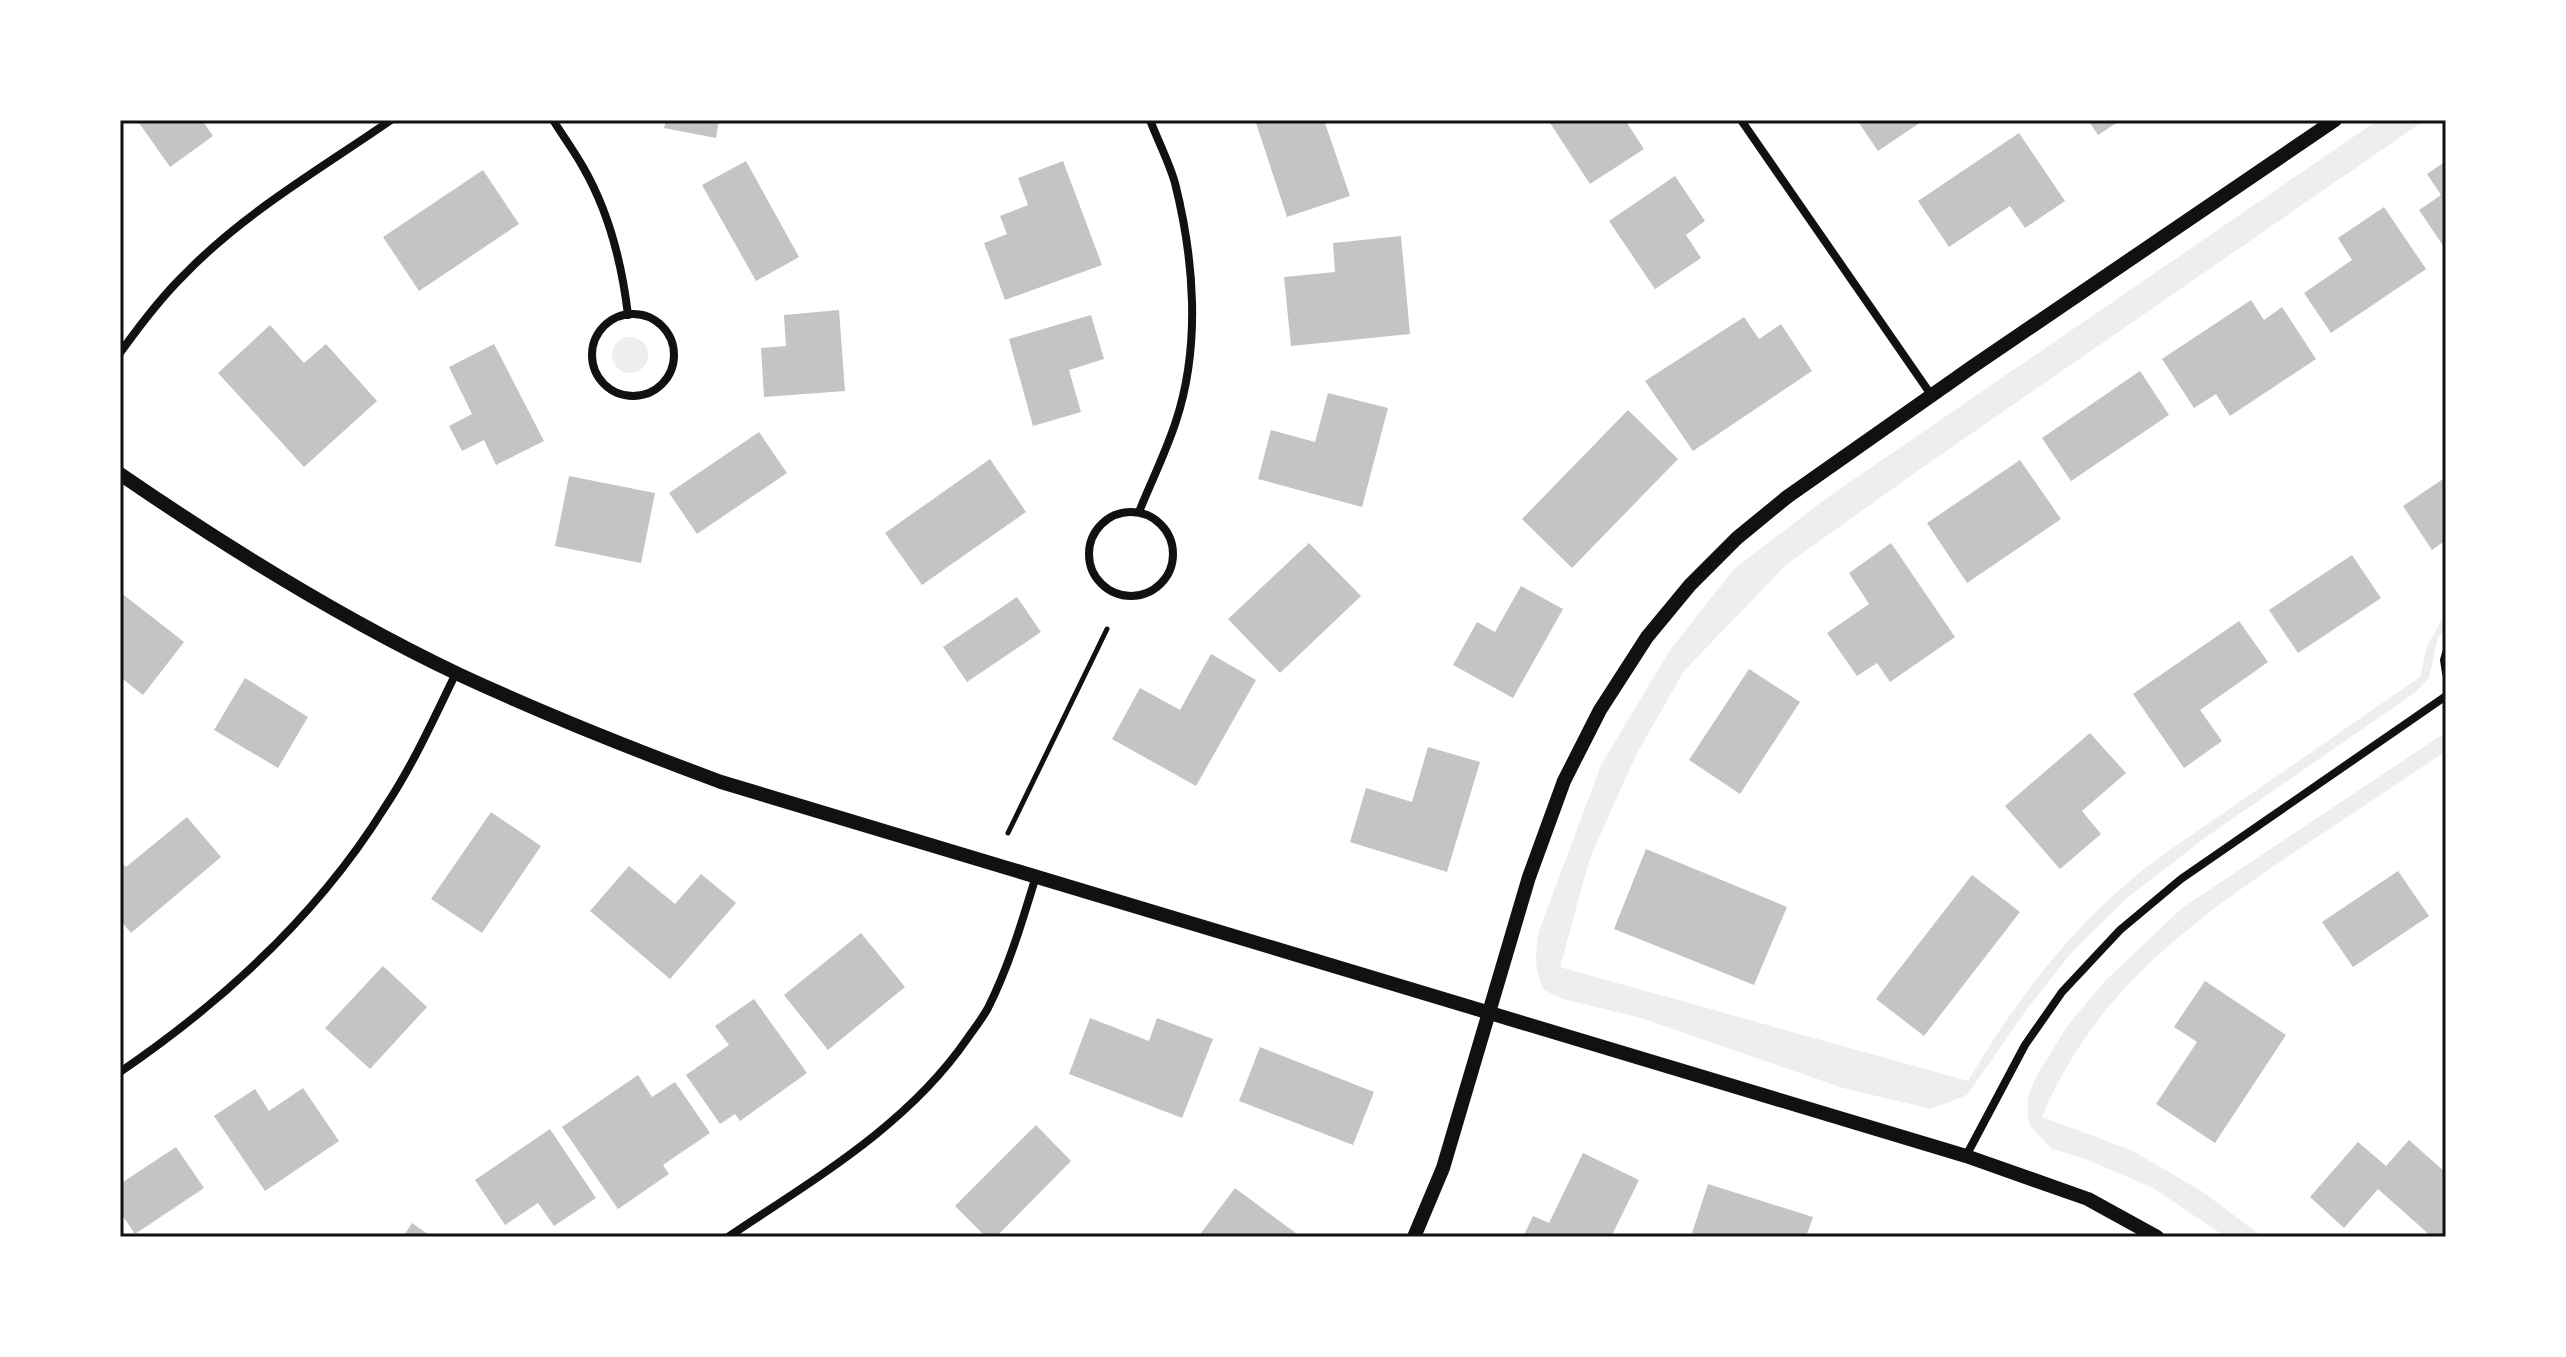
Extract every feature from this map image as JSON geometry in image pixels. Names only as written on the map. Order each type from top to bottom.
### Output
[{"type":"street","points":[[120,353],[186,272],[244,221],[391,120]]},
{"type":"street","points":[[553,120],[585,169],[605,214],[623,274],[628,315]]},
{"type":"street","points":[[1139,512],[1176,419],[1190,356],[1193,316],[1185,233],[1174,180],[1150,120]]},
{"type":"street","points":[[1741,120],[1932,396]]},
{"type":"street","points":[[1414,1237],[1443,1168],[1529,877],[1564,781],[1600,710],[1647,637],[1690,585],[1737,538],[1787,497],[2330,122]]},
{"type":"street","points":[[628,315],[654,320],[671,340],[674,353],[673,366],[658,388],[633,396],[620,394],[608,387],[593,364],[592,351],[604,327],[628,315]]},
{"type":"street","points":[[120,474],[203,531],[333,609],[456,673],[597,736],[721,782],[1966,1156],[2088,1199],[2157,1237]]},
{"type":"street","points":[[1125,512],[1139,512],[1152,517],[1171,538],[1173,565],[1158,588],[1132,597],[1118,595],[1095,578],[1090,565],[1092,537],[1100,525],[1111,517],[1125,512]]},
{"type":"street","points":[[2446,653],[2446,673]]},
{"type":"street","points":[[120,1072],[209,1006],[273,948],[331,883],[385,808],[421,745],[456,673]]},
{"type":"street","points":[[1966,1156],[2025,1045],[2062,992],[2120,930],[2181,879],[2446,696]]},
{"type":"street","points":[[728,1237],[857,1150],[905,1112],[950,1064],[986,1011],[1015,948],[1036,876]]},
{"type":"path","points":[[1008,833],[1107,629]]},
{"type":"shaded area","points":[[2378,120],[2425,120],[1786,565],[1684,671],[1636,755],[1590,858],[1560,967],[1968,1081],[2041,973],[2084,924],[2132,879],[2170,850],[2420,677],[2427,646],[2446,612],[2446,628],[2438,637],[2429,678],[2416,692],[2206,837],[2126,899],[2072,952],[2027,1009],[1967,1095],[1931,1109],[1843,1088],[1641,1018],[1563,999],[1544,990],[1536,961],[1539,931],[1601,765],[1670,650],[1734,569],[1828,497]]},
{"type":"shaded area","points":[[630,337],[643,342],[648,355],[643,368],[630,373],[617,368],[612,355],[617,342]]},
{"type":"shaded area","points":[[2446,732],[2446,751],[2220,904],[2149,964],[2089,1032],[2064,1072],[2042,1117],[2131,1150],[2203,1192],[2263,1237],[2226,1237],[2153,1188],[2086,1159],[2052,1149],[2032,1128],[2028,1119],[2028,1097],[2036,1077],[2068,1025],[2105,981],[2182,908]]},
{"type":"building","points":[[137,120],[202,120],[213,136],[170,167]]},
{"type":"building","points":[[666,120],[719,120],[716,138],[664,128]]},
{"type":"building","points":[[1255,120],[1324,120],[1350,196],[1287,217]]},
{"type":"building","points":[[1548,120],[1625,120],[1644,149],[1590,184]]},
{"type":"building","points":[[1857,120],[1924,120],[1878,151]]},
{"type":"building","points":[[2088,120],[2121,120],[2098,135]]},
{"type":"building","points":[[2019,133],[2065,201],[2025,228],[2010,206],[1949,247],[1918,201]]},
{"type":"building","points":[[746,161],[799,257],[756,281],[702,185]]},
{"type":"building","points":[[1063,161],[1102,265],[1005,300],[984,243],[1007,234],[1000,216],[1028,205],[1018,178]]},
{"type":"building","points":[[2446,161],[2446,250],[2419,210],[2441,195],[2427,174]]},
{"type":"building","points":[[483,170],[519,224],[419,291],[383,237]]},
{"type":"building","points":[[1675,176],[1705,221],[1686,235],[1701,258],[1655,289],[1609,221]]},
{"type":"building","points":[[2384,207],[2426,269],[2331,333],[2304,293],[2352,260],[2338,238]]},
{"type":"building","points":[[1401,236],[1410,334],[1291,346],[1284,277],[1335,272],[1333,243]]},
{"type":"building","points":[[2251,300],[2264,320],[2282,307],[2316,359],[2230,416],[2216,394],[2194,408],[2162,359]]},
{"type":"building","points":[[839,310],[845,391],[764,397],[761,348],[786,346],[784,315]]},
{"type":"building","points":[[1091,315],[1104,359],[1069,370],[1081,412],[1033,426],[1009,339]]},
{"type":"building","points":[[1744,317],[1759,339],[1781,324],[1812,371],[1693,451],[1645,381]]},
{"type":"building","points":[[270,325],[304,363],[326,344],[377,401],[304,467],[218,373]]},
{"type":"building","points":[[494,344],[544,441],[496,465],[484,440],[462,451],[449,426],[472,414],[449,367]]},
{"type":"building","points":[[2140,371],[2169,415],[2071,481],[2042,438]]},
{"type":"building","points":[[1328,393],[1388,408],[1362,507],[1258,479],[1271,430],[1315,442]]},
{"type":"building","points":[[1628,410],[1678,459],[1572,568],[1522,519]]},
{"type":"building","points":[[759,432],[787,473],[697,534],[669,493]]},
{"type":"building","points":[[990,459],[1026,512],[922,585],[885,533]]},
{"type":"building","points":[[2020,460],[2061,519],[1967,583],[1927,523]]},
{"type":"building","points":[[569,476],[655,493],[641,563],[555,546]]},
{"type":"building","points":[[2446,477],[2446,540],[2432,550],[2403,506]]},
{"type":"building","points":[[1309,543],[1361,596],[1280,673],[1228,619]]},
{"type":"building","points":[[1891,543],[1955,637],[1890,682],[1877,663],[1857,676],[1827,633],[1869,604],[1849,573]]},
{"type":"building","points":[[2352,555],[2381,598],[2298,653],[2269,610]]},
{"type":"building","points":[[1521,586],[1563,609],[1513,698],[1453,665],[1477,622],[1495,632]]},
{"type":"building","points":[[120,592],[184,642],[143,695],[120,677]]},
{"type":"building","points":[[1017,597],[1041,632],[967,682],[943,647]]},
{"type":"building","points":[[2239,621],[2268,662],[2200,710],[2222,741],[2184,768],[2133,694]]},
{"type":"building","points":[[1211,654],[1256,680],[1196,786],[1112,739],[1140,688],[1180,710]]},
{"type":"building","points":[[1749,669],[1800,702],[1740,794],[1689,760]]},
{"type":"building","points":[[245,678],[308,717],[278,768],[214,730]]},
{"type":"building","points":[[2090,733],[2126,773],[2082,811],[2101,834],[2060,869],[2005,806]]},
{"type":"building","points":[[1428,747],[1480,762],[1447,872],[1350,842],[1366,788],[1412,802]]},
{"type":"building","points":[[491,812],[541,846],[482,933],[431,899]]},
{"type":"building","points":[[187,817],[221,857],[131,933],[120,920],[120,861],[126,867]]},
{"type":"building","points":[[1646,849],[1787,907],[1754,985],[1614,929]]},
{"type":"building","points":[[629,866],[675,904],[701,874],[736,903],[670,979],[590,911]]},
{"type":"building","points":[[2398,871],[2429,916],[2353,967],[2322,922]]},
{"type":"building","points":[[1972,875],[2020,912],[1924,1036],[1876,999]]},
{"type":"building","points":[[861,933],[905,987],[828,1050],[784,995]]},
{"type":"building","points":[[383,966],[427,1007],[370,1069],[325,1028]]},
{"type":"building","points":[[2205,981],[2286,1035],[2215,1143],[2156,1104],[2197,1042],[2174,1027]]},
{"type":"building","points":[[754,999],[807,1073],[740,1121],[735,1114],[720,1124],[686,1075],[729,1045],[715,1026]]},
{"type":"building","points":[[1090,1018],[1149,1041],[1157,1018],[1213,1039],[1182,1118],[1069,1074]]},
{"type":"building","points":[[1260,1047],[1374,1092],[1353,1145],[1239,1101]]},
{"type":"building","points":[[638,1075],[652,1097],[675,1082],[710,1133],[663,1165],[669,1174],[618,1209],[562,1127]]},
{"type":"building","points":[[303,1088],[339,1141],[265,1191],[214,1116],[255,1089],[269,1111]]},
{"type":"building","points":[[1036,1125],[1071,1161],[996,1237],[986,1237],[955,1206]]},
{"type":"building","points":[[550,1129],[596,1198],[554,1226],[538,1203],[505,1225],[475,1180]]},
{"type":"building","points":[[2409,1140],[2446,1173],[2446,1237],[2432,1237],[2378,1189],[2344,1228],[2310,1197],[2358,1142],[2386,1166]]},
{"type":"building","points":[[176,1147],[204,1188],[135,1234],[120,1212],[120,1184]]},
{"type":"building","points":[[1583,1153],[1639,1180],[1611,1237],[1523,1237],[1533,1216],[1549,1223]]},
{"type":"building","points":[[1708,1184],[1813,1217],[1806,1237],[1704,1237],[1692,1233]]},
{"type":"building","points":[[1235,1188],[1301,1237],[1198,1237]]},
{"type":"building","points":[[412,1223],[432,1237],[403,1237]]}]
